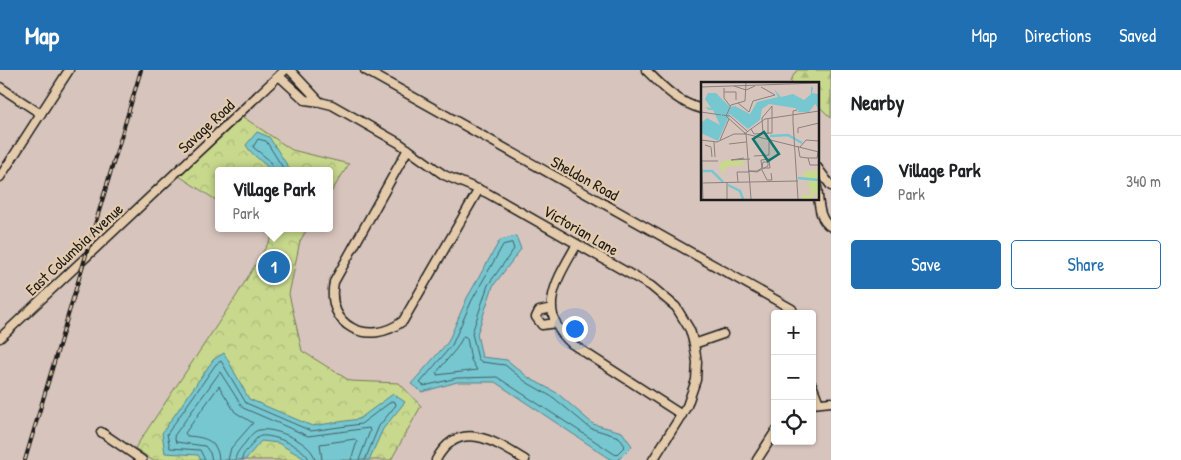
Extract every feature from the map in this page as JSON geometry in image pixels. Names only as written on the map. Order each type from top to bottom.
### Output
[{"type":"street","points":[[0,177],[69,70]]},
{"type":"street","name":"Savage Road","points":[[167,181],[285,70]]},
{"type":"street","name":"Victorian Lane","points":[[290,70],[320,102]]},
{"type":"street","name":"Sheldon Road","points":[[365,70],[792,309]]},
{"type":"street","points":[[646,70],[669,93],[685,104],[701,108]]},
{"type":"street","name":"Victorian Lane","points":[[279,76],[305,100],[332,106],[408,149],[444,175],[479,189],[664,295],[684,318],[694,344],[697,362],[696,380],[691,397],[682,415],[653,460]]},
{"type":"street","points":[[0,87],[40,114]]},
{"type":"street","points":[[408,149],[334,282],[333,298],[337,312],[353,329],[366,333],[382,332],[403,321],[479,189]]},
{"type":"street","points":[[818,168],[831,186]]},
{"type":"street","name":"East Columbia Avenue","points":[[0,338],[167,181]]},
{"type":"street","points":[[818,193],[822,217],[825,224],[831,227]]},
{"type":"street","points":[[577,244],[555,284],[552,308],[556,323],[562,334],[572,344],[682,415]]},
{"type":"street","points":[[552,308],[540,311],[536,318],[542,325],[556,323]]},
{"type":"street","points":[[694,344],[723,334]]},
{"type":"street","points":[[816,403],[831,402]]},
{"type":"street","points":[[101,432],[142,460]]},
{"type":"street","points":[[436,460],[448,445],[471,436],[491,439],[525,460]]},
{"type":"street","points":[[757,460],[771,438]]},
{"type":"green space","points":[[797,70],[831,70],[831,118],[818,105],[818,82],[790,81]]},
{"type":"green space","points":[[243,117],[292,150],[349,164],[333,189],[333,167],[215,167],[215,199],[179,176]]},
{"type":"green space","points":[[265,232],[306,232],[300,241],[289,294],[302,351],[350,381],[399,383],[421,406],[391,460],[152,460],[135,448],[237,295],[272,237]]},
{"type":"water","points":[[257,132],[269,137],[288,167],[268,167],[246,145]]},
{"type":"water","points":[[516,236],[521,249],[493,286],[477,334],[482,357],[507,360],[529,378],[557,393],[593,424],[622,432],[632,446],[618,460],[612,460],[495,382],[457,382],[422,392],[411,384],[448,342],[467,298],[500,240]]},
{"type":"water","points":[[224,353],[249,399],[312,426],[359,419],[393,394],[405,402],[383,429],[369,460],[307,460],[278,443],[261,441],[245,460],[201,460],[198,455],[165,453],[162,433],[213,360]]},
{"type":"railway","points":[[25,460],[141,70]]},
{"type":"place","name":"Village Park","points":[[274,267]]}]
